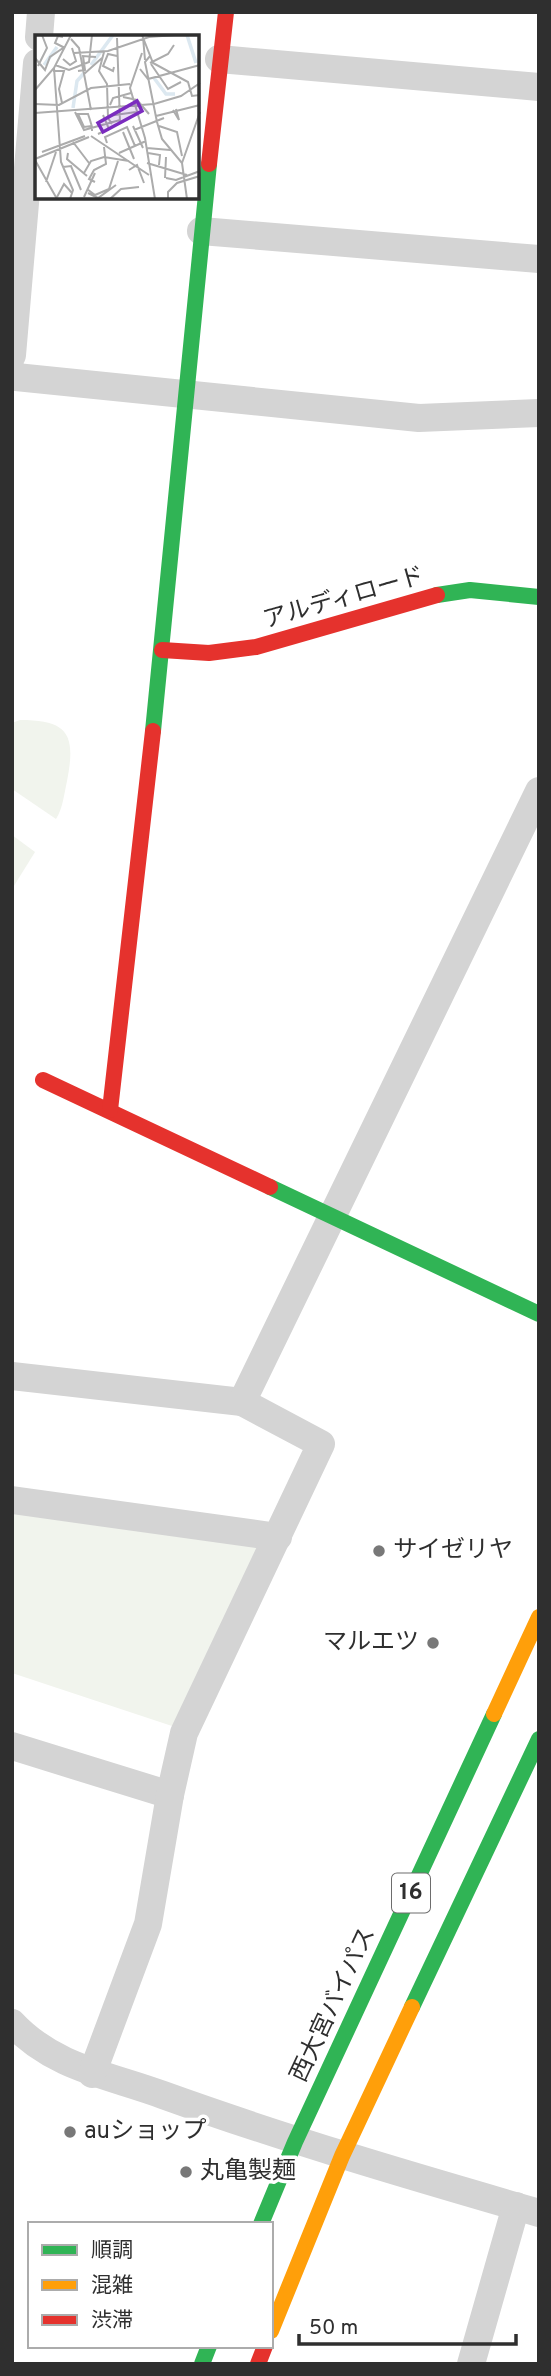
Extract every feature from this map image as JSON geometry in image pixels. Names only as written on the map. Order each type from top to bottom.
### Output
[{"type":"main road","points":[[110,1110],[162,650],[201,231],[226,12]]},
{"type":"main road","name":"アルディロード","points":[[162,650],[209,653],[256,648],[438,595],[470,590],[539,597]]},
{"type":"main road","points":[[43,1080],[539,1314]]},
{"type":"main road","name":"西大宮バイパス","points":[[262,2222],[295,2142],[539,1617]]},
{"type":"main road","name":"16","points":[[273,2326],[342,2156],[539,1739]]},
{"type":"street","points":[[39,35],[41,12]]},
{"type":"street","points":[[219,59],[539,87]]},
{"type":"street","points":[[12,355],[35,85]]},
{"type":"street","points":[[201,231],[539,259]]},
{"type":"street","points":[[12,371],[16,377],[419,418],[539,413]]},
{"type":"street","points":[[242,1402],[539,791]]},
{"type":"street","points":[[12,1376],[242,1402],[321,1444],[184,1733],[170,1795],[148,1924],[92,2074]]},
{"type":"street","points":[[12,1500],[278,1537]]},
{"type":"street","points":[[12,1746],[170,1795]]},
{"type":"street","points":[[12,2023],[47,2052],[92,2074],[139,2086],[295,2142],[527,2210],[471,2364]]},
{"type":"shaded area","points":[[20,720],[49,723],[59,727],[69,741],[70,765],[62,806],[56,819],[12,789],[12,723]]},
{"type":"shaded area","points":[[12,835],[35,852],[12,889]]},
{"type":"shaded area","points":[[12,1505],[260,1544],[175,1727],[12,1673]]},
{"type":"traffic: fast","points":[[153,731],[209,164]]},
{"type":"traffic: fast","points":[[437,595],[470,590],[539,597]]},
{"type":"traffic: fast","points":[[270,1187],[539,1314]]},
{"type":"traffic: fast","points":[[262,2222],[295,2142],[494,1714]]},
{"type":"traffic: fast","points":[[412,2007],[539,1739]]},
{"type":"traffic: fast","points":[[202,2364],[208,2348]]},
{"type":"traffic: slow","points":[[494,1714],[539,1617]]},
{"type":"traffic: slow","points":[[273,2326],[342,2156],[412,2007]]},
{"type":"traffic: jam","points":[[209,164],[226,12]]},
{"type":"traffic: jam","points":[[162,650],[209,653],[256,647],[437,595]]},
{"type":"traffic: jam","points":[[110,1110],[153,731]]},
{"type":"traffic: jam","points":[[43,1080],[270,1187]]},
{"type":"traffic: jam","points":[[258,2364],[264,2348]]},
{"type":"place","name":"サイゼリヤ","points":[[379,1551]]},
{"type":"place","name":"マルエツ","points":[[433,1643]]},
{"type":"place","name":"auショップ","points":[[70,2132]]},
{"type":"place","name":"丸亀製麺","points":[[186,2172]]}]
